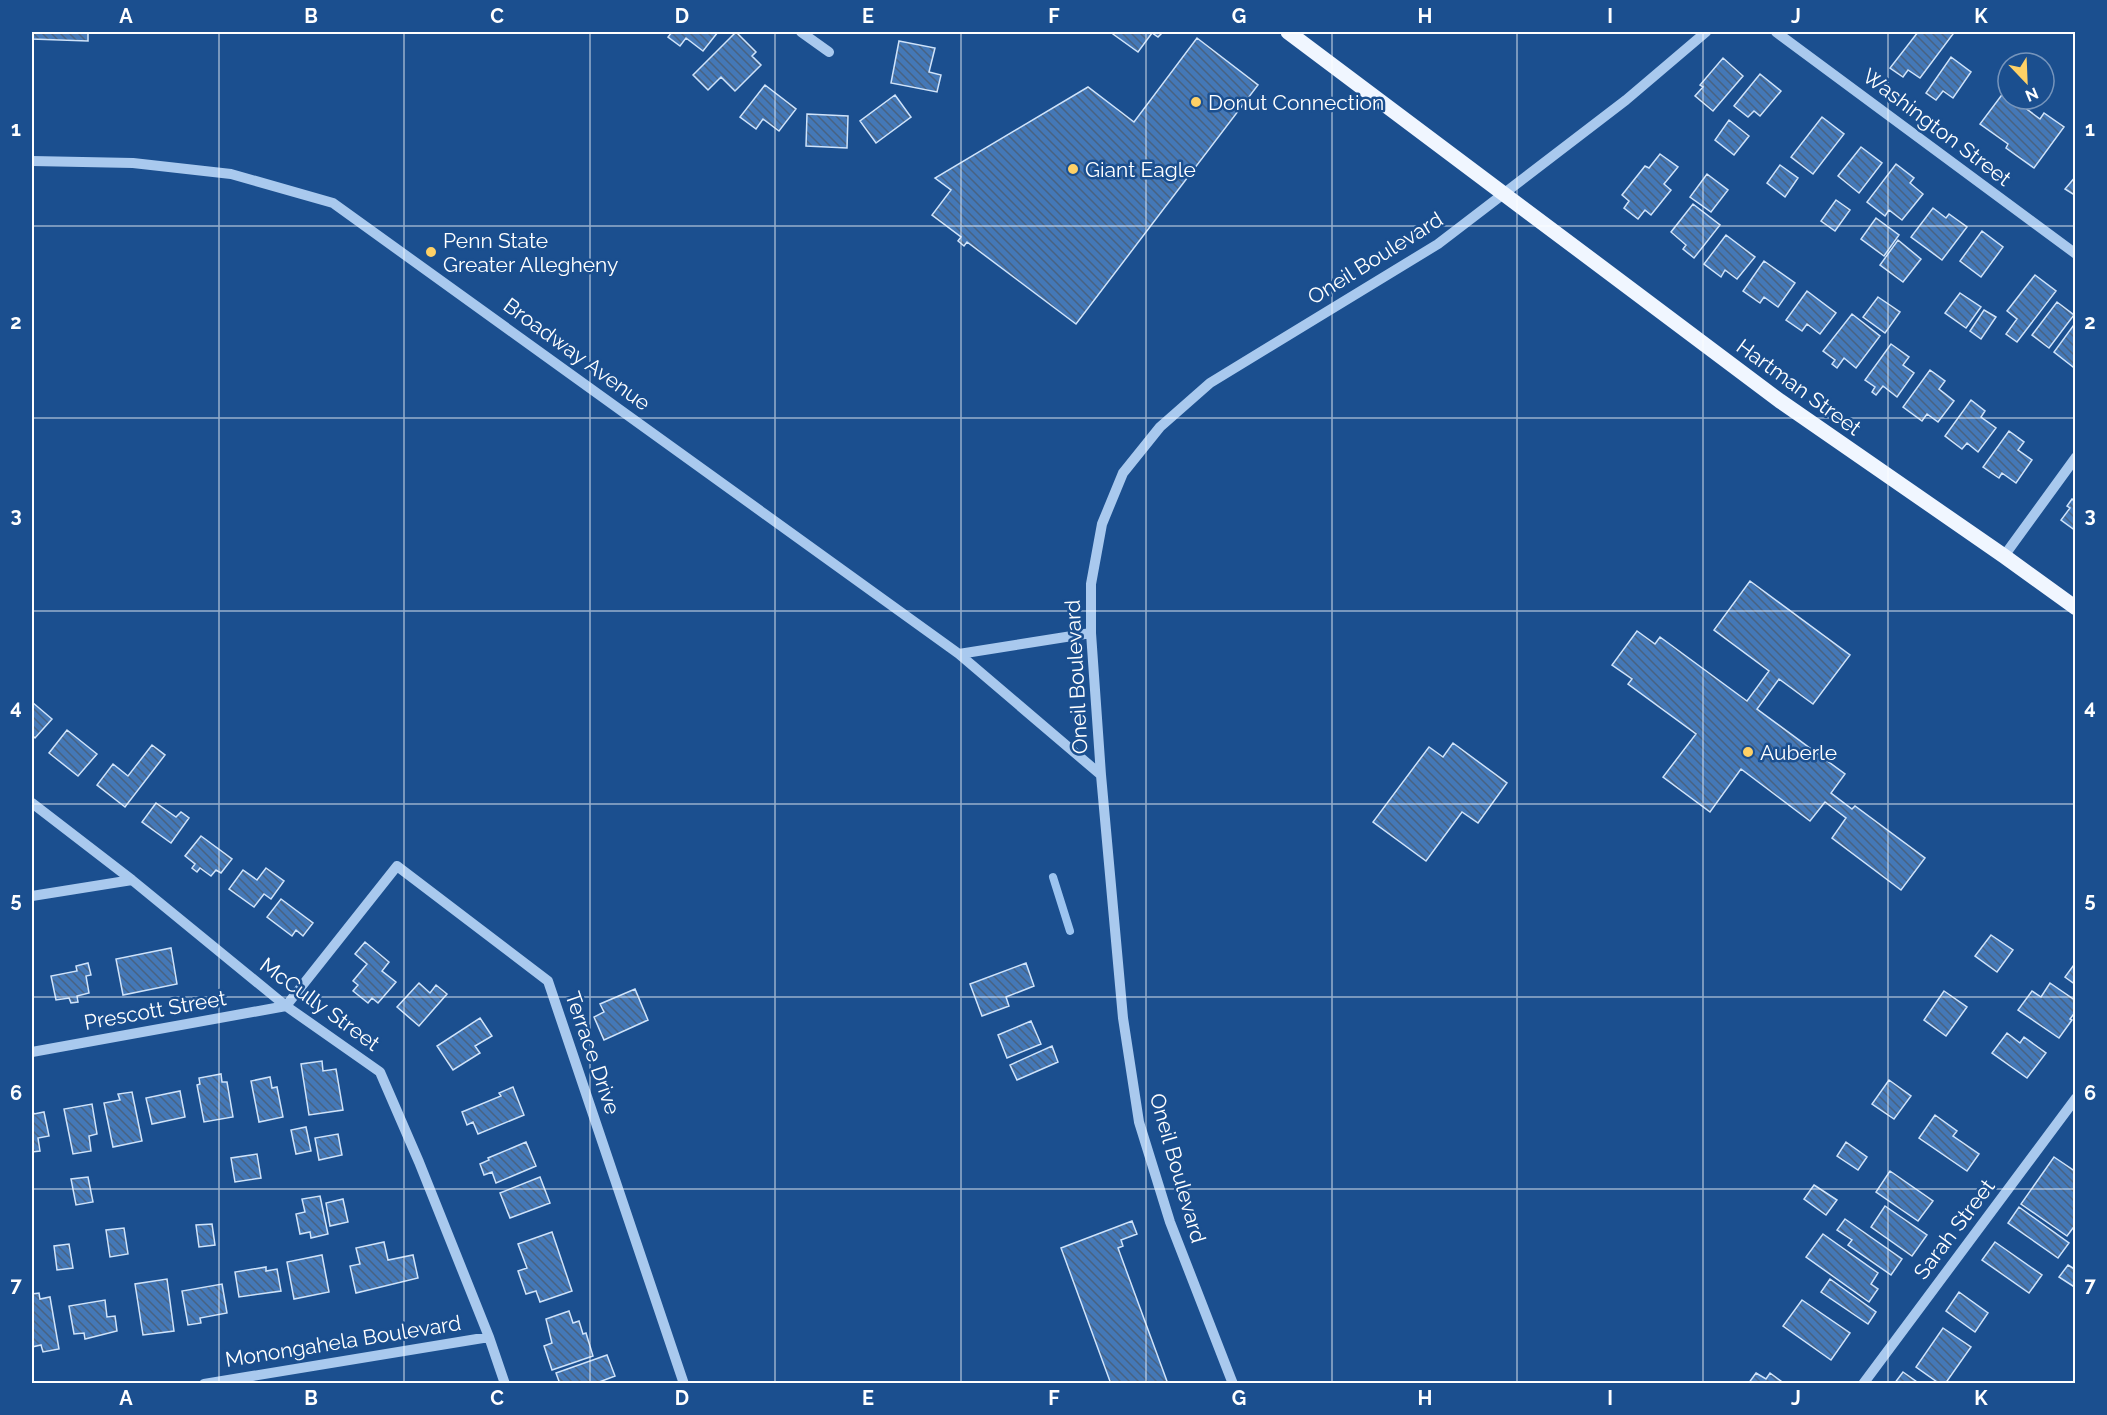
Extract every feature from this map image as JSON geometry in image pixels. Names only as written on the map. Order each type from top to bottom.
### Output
[{"type":"main road","name":"Hartman Street","points":[[1288,32],[1780,401],[2076,608]]},
{"type":"street","points":[[801,32],[829,52]]},
{"type":"street","name":"Oneil Boulevard","points":[[1233,1383],[1170,1222],[1139,1122],[1123,1018],[1091,633],[1091,584],[1102,524],[1123,473],[1160,427],[1210,383],[1438,244],[1626,100],[1706,32]]},
{"type":"street","name":"Washington Street","points":[[1776,32],[2076,254]]},
{"type":"street","name":"Broadway Avenue","points":[[32,161],[133,163],[231,174],[333,202],[959,654],[1101,775]]},
{"type":"street","points":[[2004,556],[2076,457]]},
{"type":"street","points":[[959,654],[1091,633]]},
{"type":"street","name":"McCully Street","points":[[32,803],[132,880],[286,1006],[380,1072],[489,1336],[505,1383]]},
{"type":"street","name":"Terrace Drive","points":[[286,1006],[397,866],[548,981],[684,1383]]},
{"type":"street","points":[[32,896],[132,880]]},
{"type":"street","name":"Prescott Street","points":[[32,1052],[286,1006]]},
{"type":"street","name":"Sarah Street","points":[[1863,1383],[2076,1098]]},
{"type":"street","name":"Monongahela Boulevard","points":[[204,1383],[489,1336]]},
{"type":"building","points":[[32,32],[88,32],[88,41],[32,39]]},
{"type":"building","points":[[672,32],[718,32],[703,51],[686,38],[680,46],[668,37]]},
{"type":"building","points":[[736,32],[756,52],[752,56],[761,65],[735,91],[721,77],[708,90],[693,75]]},
{"type":"building","points":[[1114,32],[1163,32],[1158,37],[1152,33],[1138,52],[1113,34]]},
{"type":"building","points":[[1918,32],[1950,32],[1953,34],[1920,78],[1908,70],[1903,77],[1890,68]]},
{"type":"building","points":[[1197,38],[1258,85],[1076,324],[967,242],[964,246],[958,241],[961,237],[932,215],[951,190],[935,178],[1088,87],[1134,122]]},
{"type":"building","points":[[899,41],[935,48],[929,72],[941,75],[937,92],[891,83]]},
{"type":"building","points":[[1951,57],[1971,72],[1953,98],[1943,91],[1936,100],[1926,93]]},
{"type":"building","points":[[1723,58],[1743,76],[1713,111],[1695,96],[1703,87],[1700,85]]},
{"type":"building","points":[[1760,74],[1781,91],[1760,116],[1754,111],[1748,117],[1734,106]]},
{"type":"building","points":[[765,85],[796,109],[779,131],[763,119],[756,129],[740,117]]},
{"type":"building","points":[[895,95],[911,117],[876,143],[860,121]]},
{"type":"building","points":[[1996,103],[1996,111],[2029,111],[2040,119],[2044,113],[2064,127],[2034,168],[2006,148],[2008,144],[1980,124]]},
{"type":"building","points":[[807,114],[848,116],[847,148],[806,146]]},
{"type":"building","points":[[1822,117],[1844,134],[1813,174],[1791,157]]},
{"type":"building","points":[[1729,120],[1749,136],[1734,155],[1715,140]]},
{"type":"building","points":[[1861,147],[1882,163],[1859,193],[1838,176]]},
{"type":"building","points":[[1660,154],[1678,167],[1664,184],[1671,190],[1651,215],[1645,210],[1638,219],[1624,208],[1629,201],[1622,195],[1645,166],[1649,168]]},
{"type":"building","points":[[1896,164],[1914,178],[1910,183],[1923,194],[1902,220],[1889,210],[1885,216],[1867,202]]},
{"type":"building","points":[[1780,165],[1798,178],[1785,197],[1767,183]]},
{"type":"building","points":[[1707,174],[1728,190],[1711,212],[1690,197]]},
{"type":"building","points":[[2076,176],[2076,196],[2065,189]]},
{"type":"building","points":[[1836,200],[1850,210],[1835,231],[1821,221]]},
{"type":"building","points":[[1693,204],[1720,225],[1694,258],[1683,249],[1686,245],[1671,232]]},
{"type":"building","points":[[1933,208],[1946,218],[1949,214],[1967,227],[1942,260],[1911,237]]},
{"type":"building","points":[[1876,218],[1899,235],[1884,256],[1861,239]]},
{"type":"building","points":[[1982,231],[2003,247],[1981,277],[1960,261]]},
{"type":"building","points":[[1726,235],[1755,257],[1737,279],[1725,270],[1721,277],[1704,264]]},
{"type":"building","points":[[1898,240],[1921,259],[1903,282],[1880,265]]},
{"type":"building","points":[[1764,261],[1795,283],[1778,307],[1764,297],[1760,303],[1743,291]]},
{"type":"building","points":[[2035,275],[2056,291],[2017,342],[2006,334],[2017,319],[2007,311]]},
{"type":"building","points":[[1807,291],[1836,313],[1820,334],[1807,324],[1802,331],[1786,320]]},
{"type":"building","points":[[1960,293],[1981,307],[1966,328],[1945,313]]},
{"type":"building","points":[[1878,297],[1900,312],[1885,333],[1863,317]]},
{"type":"building","points":[[2057,302],[2074,315],[2049,348],[2032,335]]},
{"type":"building","points":[[1984,310],[1996,317],[1981,339],[1970,331]]},
{"type":"building","points":[[1852,314],[1880,336],[1856,368],[1844,358],[1837,368],[1832,364],[1835,360],[1823,351]]},
{"type":"building","points":[[2076,322],[2076,363],[2073,367],[2054,352]]},
{"type":"building","points":[[1891,344],[1909,357],[1903,365],[1914,373],[1897,397],[1883,386],[1876,395],[1872,392],[1875,387],[1865,380]]},
{"type":"building","points":[[1930,370],[1945,381],[1939,389],[1954,401],[1938,422],[1927,414],[1922,421],[1903,407]]},
{"type":"building","points":[[1971,400],[1985,411],[1981,417],[1996,428],[1978,452],[1967,443],[1962,449],[1945,436]]},
{"type":"building","points":[[2009,431],[2024,442],[2018,450],[2032,460],[2016,483],[2002,473],[1999,478],[1983,467]]},
{"type":"building","points":[[2072,499],[2076,501],[2076,531],[2061,520],[2070,508],[2067,506]]},
{"type":"building","name":"Auberle","points":[[1750,581],[1850,655],[1813,704],[1779,679],[1757,709],[1845,774],[1831,793],[1852,809],[1855,806],[1925,858],[1901,890],[1832,838],[1846,818],[1825,802],[1810,821],[1741,769],[1710,812],[1663,777],[1696,734],[1628,684],[1632,679],[1612,665],[1637,631],[1655,644],[1660,637],[1747,701],[1769,671],[1714,630]]},
{"type":"building","points":[[32,702],[52,719],[35,738],[32,735]]},
{"type":"building","points":[[67,730],[97,754],[78,776],[49,753]]},
{"type":"building","points":[[1453,743],[1507,783],[1478,823],[1462,812],[1426,861],[1373,822],[1429,747],[1443,757]]},
{"type":"building","points":[[152,745],[165,755],[125,807],[97,785],[113,764],[128,776]]},
{"type":"building","points":[[156,803],[176,817],[181,812],[189,818],[171,843],[142,822]]},
{"type":"building","points":[[201,836],[232,859],[221,873],[216,870],[211,876],[200,868],[197,872],[192,868],[195,864],[185,856]]},
{"type":"building","points":[[266,868],[284,881],[271,899],[264,894],[254,907],[229,889],[243,870],[257,880]]},
{"type":"building","points":[[281,899],[313,923],[303,936],[296,930],[292,936],[267,917]]},
{"type":"building","points":[[1991,935],[2013,950],[1997,972],[1975,956]]},
{"type":"building","points":[[365,942],[389,962],[382,971],[396,982],[378,1003],[372,998],[368,1003],[353,991],[358,985],[353,981],[367,964],[355,954]]},
{"type":"building","points":[[171,948],[177,984],[123,995],[116,959]]},
{"type":"building","points":[[2076,962],[2076,985],[2065,977]]},
{"type":"building","points":[[88,963],[91,975],[86,976],[89,993],[77,996],[78,1002],[71,1003],[69,998],[56,1000],[51,976],[77,971],[76,966]]},
{"type":"building","points":[[1026,963],[1034,986],[1006,997],[1009,1006],[982,1016],[970,984]]},
{"type":"building","points":[[419,983],[430,993],[436,985],[447,994],[419,1026],[397,1007]]},
{"type":"building","points":[[2050,983],[2076,1001],[2076,1011],[2070,1019],[2072,1020],[2059,1038],[2018,1010],[2032,991],[2041,997]]},
{"type":"building","points":[[635,989],[648,1020],[604,1040],[594,1017],[604,1012],[600,1004]]},
{"type":"building","points":[[1944,991],[1967,1007],[1946,1036],[1924,1020]]},
{"type":"building","points":[[480,1018],[492,1036],[475,1046],[480,1053],[453,1070],[437,1046]]},
{"type":"building","points":[[1031,1021],[1041,1044],[1007,1058],[998,1035]]},
{"type":"building","points":[[2007,1033],[2020,1043],[2024,1037],[2046,1053],[2027,1078],[1992,1053]]},
{"type":"building","points":[[1052,1046],[1058,1062],[1017,1080],[1010,1065]]},
{"type":"building","points":[[322,1061],[323,1071],[336,1069],[343,1110],[309,1115],[301,1064]]},
{"type":"building","points":[[221,1074],[222,1082],[227,1082],[233,1117],[204,1122],[197,1085],[200,1084],[199,1078]]},
{"type":"building","points":[[270,1077],[272,1088],[277,1087],[283,1117],[259,1122],[251,1081]]},
{"type":"building","points":[[1889,1080],[1911,1096],[1894,1119],[1872,1104]]},
{"type":"building","points":[[513,1087],[524,1115],[478,1134],[473,1122],[467,1125],[462,1112],[501,1096],[499,1093]]},
{"type":"building","points":[[180,1091],[185,1117],[152,1124],[146,1098]]},
{"type":"building","points":[[132,1092],[142,1141],[113,1147],[104,1103],[120,1100],[118,1094]]},
{"type":"building","points":[[92,1104],[97,1134],[89,1136],[91,1151],[73,1154],[64,1109]]},
{"type":"building","points":[[32,1109],[34,1114],[44,1112],[49,1136],[38,1138],[40,1151],[32,1152]]},
{"type":"building","points":[[1935,1115],[1957,1131],[1953,1136],[1979,1154],[1967,1171],[1919,1138]]},
{"type":"building","points":[[306,1127],[311,1151],[296,1154],[291,1130]]},
{"type":"building","points":[[338,1134],[342,1155],[319,1160],[315,1138]]},
{"type":"building","points":[[526,1142],[536,1166],[496,1183],[492,1172],[484,1175],[480,1164],[489,1160],[488,1158]]},
{"type":"building","points":[[1846,1142],[1867,1157],[1858,1170],[1837,1156]]},
{"type":"building","points":[[257,1154],[261,1178],[235,1182],[231,1158]]},
{"type":"building","points":[[2054,1157],[2076,1172],[2076,1224],[2067,1236],[2021,1204]]},
{"type":"building","points":[[1890,1171],[1933,1201],[1918,1221],[1876,1192]]},
{"type":"building","points":[[88,1177],[93,1202],[76,1205],[71,1179]]},
{"type":"building","points":[[540,1177],[550,1203],[510,1218],[500,1193]]},
{"type":"building","points":[[1814,1185],[1837,1200],[1826,1215],[1804,1199]]},
{"type":"building","points":[[320,1196],[328,1234],[311,1238],[310,1232],[300,1234],[296,1214],[305,1212],[302,1199]]},
{"type":"building","points":[[343,1199],[348,1222],[330,1226],[326,1203]]},
{"type":"building","points":[[1885,1206],[1927,1235],[1912,1256],[1871,1227]]},
{"type":"building","points":[[2019,1207],[2069,1243],[2058,1258],[2008,1223]]},
{"type":"building","points":[[1845,1219],[1902,1259],[1891,1275],[1848,1245],[1852,1240],[1837,1230]]},
{"type":"building","points":[[1132,1221],[1137,1234],[1121,1240],[1123,1246],[1118,1248],[1168,1384],[1111,1384],[1061,1248]]},
{"type":"building","points":[[212,1224],[215,1245],[199,1247],[196,1225]]},
{"type":"building","points":[[124,1228],[128,1254],[110,1257],[106,1230]]},
{"type":"building","points":[[552,1232],[572,1291],[540,1302],[536,1291],[526,1294],[518,1271],[527,1268],[518,1244]]},
{"type":"building","points":[[1823,1234],[1878,1273],[1871,1284],[1878,1289],[1869,1302],[1806,1257]]},
{"type":"building","points":[[384,1242],[388,1260],[413,1255],[418,1278],[356,1293],[350,1266],[360,1264],[356,1248]]},
{"type":"building","points":[[1995,1242],[2042,1275],[2029,1293],[1982,1260]]},
{"type":"building","points":[[69,1244],[73,1268],[57,1270],[54,1246]]},
{"type":"building","points":[[322,1255],[329,1292],[294,1299],[287,1262]]},
{"type":"building","points":[[2068,1265],[2076,1270],[2076,1288],[2059,1277]]},
{"type":"building","points":[[266,1267],[266,1271],[277,1269],[281,1291],[239,1297],[235,1272]]},
{"type":"building","points":[[167,1279],[174,1331],[143,1335],[135,1284]]},
{"type":"building","points":[[1830,1279],[1876,1312],[1868,1324],[1821,1292]]},
{"type":"building","points":[[222,1284],[227,1313],[200,1318],[201,1323],[188,1325],[182,1291]]},
{"type":"building","points":[[1959,1292],[1988,1313],[1975,1332],[1946,1311]]},
{"type":"building","points":[[39,1293],[40,1299],[50,1297],[59,1349],[43,1352],[41,1345],[32,1347],[32,1294]]},
{"type":"building","points":[[105,1300],[107,1317],[115,1316],[117,1331],[85,1339],[84,1333],[74,1334],[69,1306]]},
{"type":"building","points":[[1802,1300],[1850,1333],[1831,1360],[1783,1326]]},
{"type":"building","points":[[569,1311],[573,1323],[579,1321],[583,1334],[586,1333],[593,1356],[552,1370],[544,1346],[552,1343],[546,1319]]},
{"type":"building","points":[[1943,1328],[1971,1347],[1945,1384],[1940,1384],[1916,1367]]},
{"type":"building","points":[[607,1355],[615,1376],[594,1384],[560,1384],[556,1373]]},
{"type":"building","points":[[1903,1372],[1920,1384],[1894,1384]]},
{"type":"building","points":[[1756,1373],[1766,1379],[1770,1373],[1785,1384],[1748,1384]]},
{"type":"waterway","points":[[1053,877],[1070,931]]},
{"type":"place","name":"Donut Connection","points":[[1196,102]]},
{"type":"place","name":"Giant Eagle","points":[[1073,169]]},
{"type":"place","name":"Penn State Greater Allegheny","points":[[431,252]]},
{"type":"place","name":"Auberle","points":[[1748,752]]}]
